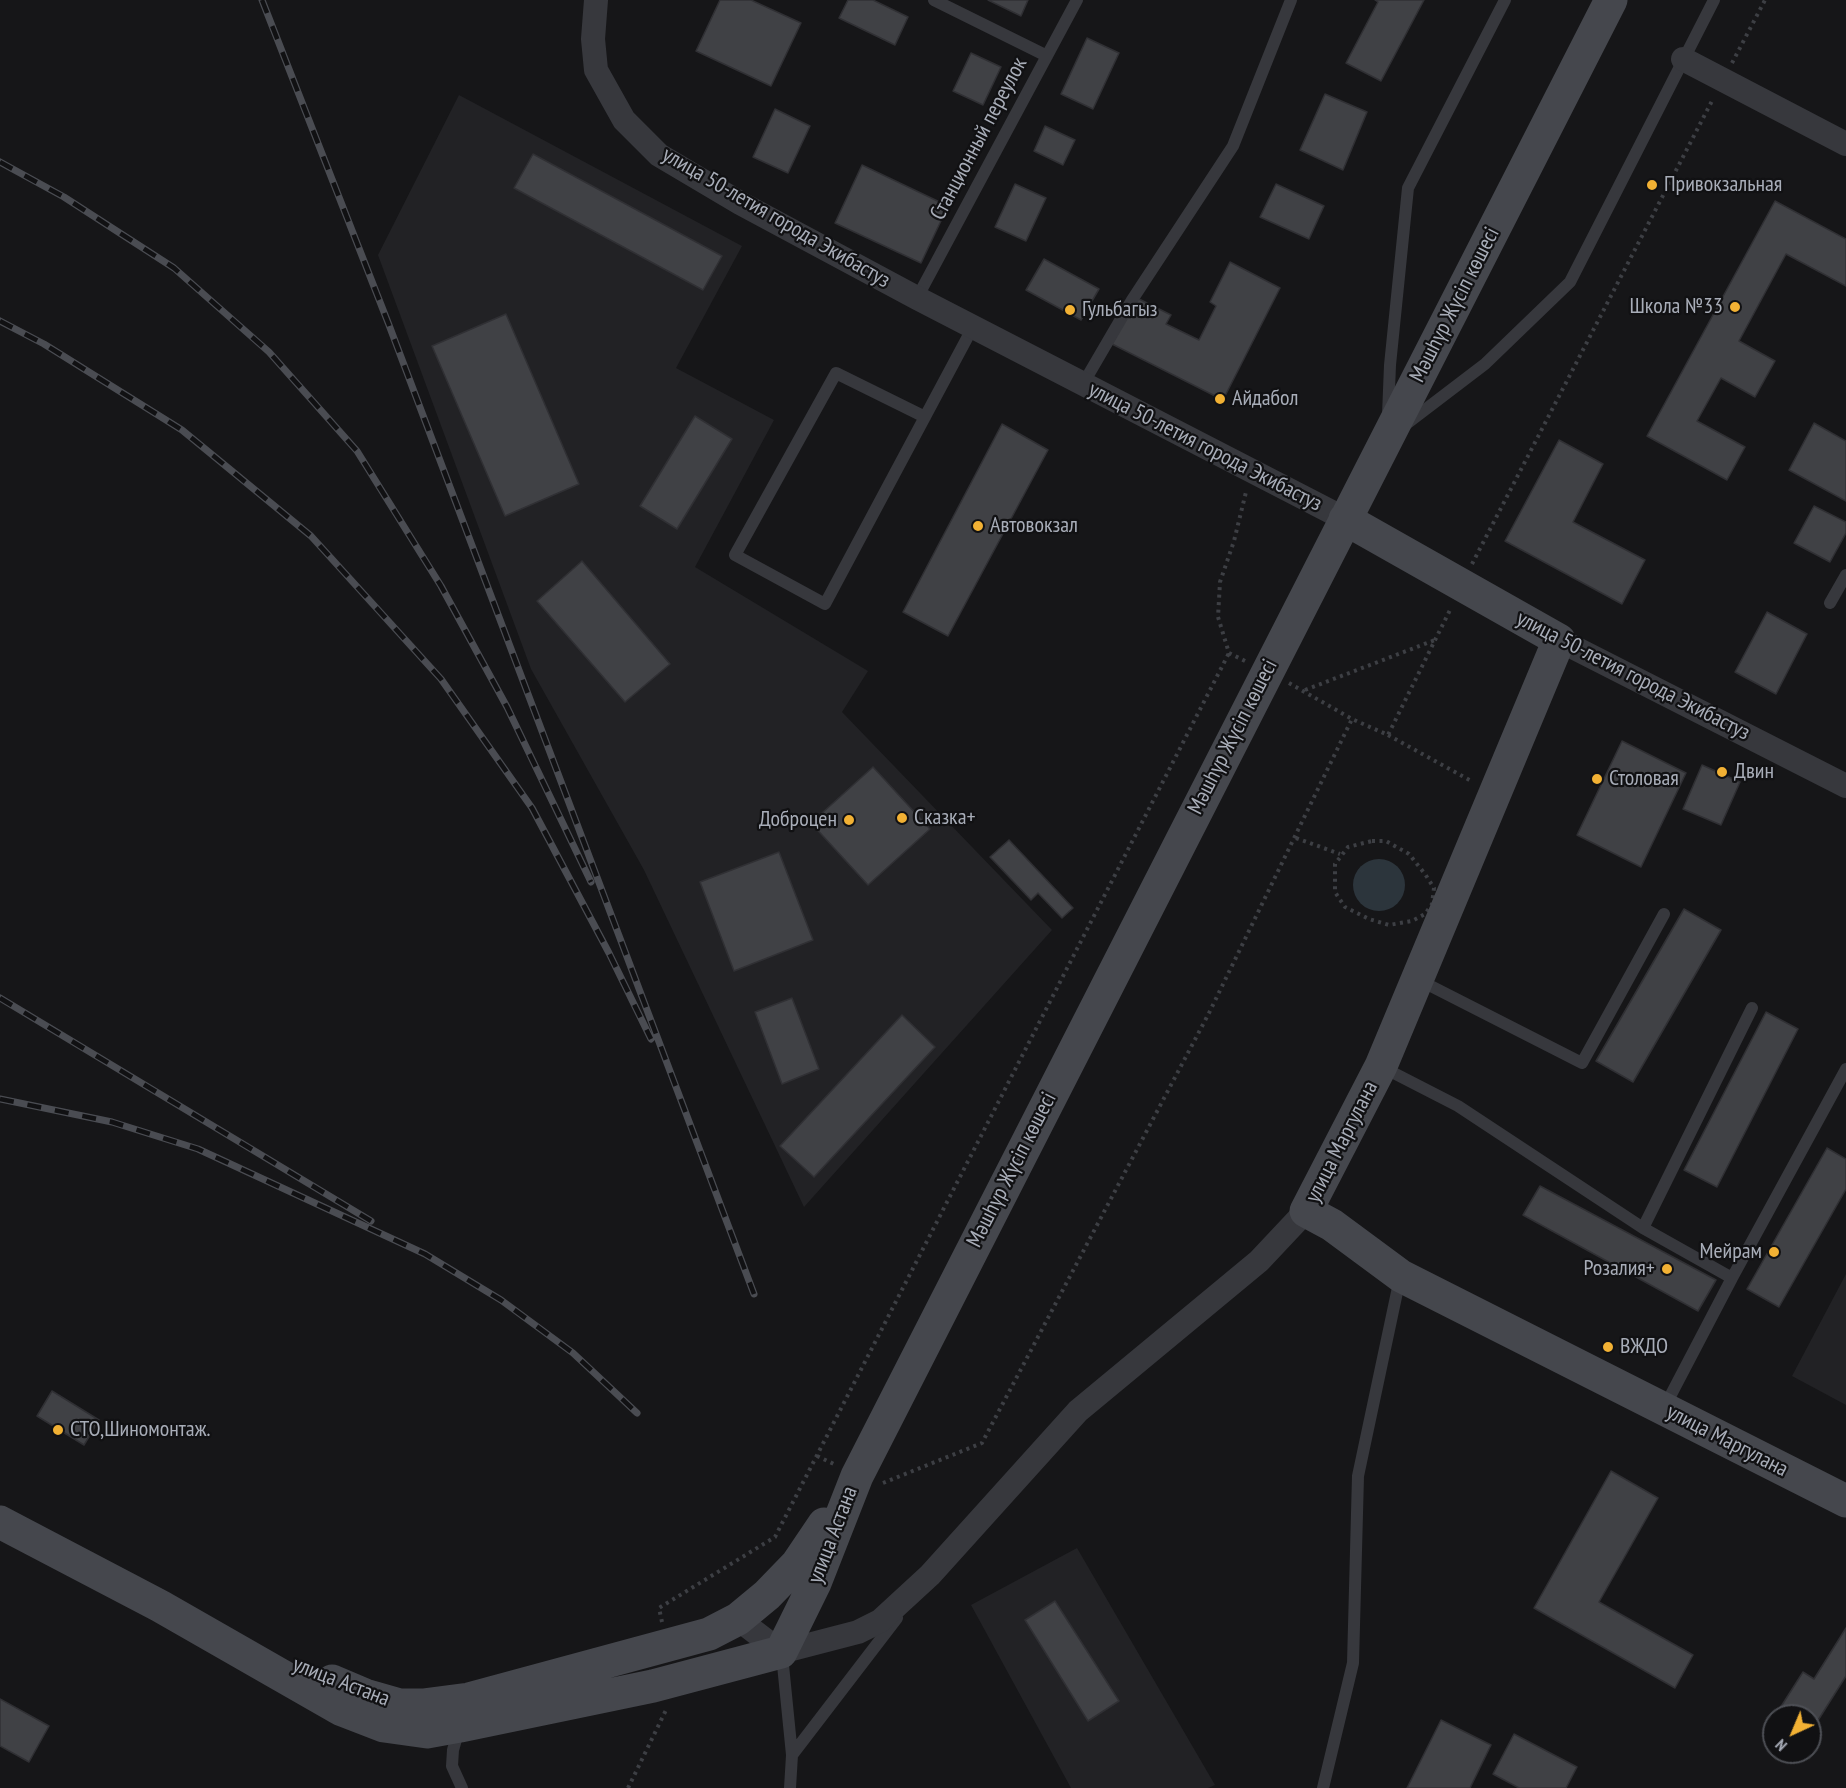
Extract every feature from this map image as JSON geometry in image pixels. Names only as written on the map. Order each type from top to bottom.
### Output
[{"type":"main road","name":"Мәшһүр Жүсіп көшесі","points":[[856,1476],[1611,0]]},
{"type":"main road","name":"улица 50-летия города Экибастуз","points":[[1345,519],[1559,640]]},
{"type":"main road","name":"улица Маргулана","points":[[1559,640],[1381,1066],[1306,1211],[1332,1225],[1401,1276],[1846,1501]]},
{"type":"main road","name":"улица Астана","points":[[465,1713],[666,1646],[709,1634],[738,1619],[797,1564],[856,1476]]},
{"type":"main road","name":"улица Астана","points":[[0,1522],[160,1606],[364,1695],[400,1705],[423,1706],[465,1713],[672,1681],[782,1652],[815,1583],[856,1476]]},
{"type":"street","name":"улица 50-летия города Экибастуз","points":[[596,0],[592,39],[597,70],[624,120],[659,155],[740,203],[917,298],[1345,519]]},
{"type":"street","points":[[1683,59],[1846,144]]},
{"type":"street","name":"улица 50-летия города Экибастуз","points":[[1559,640],[1846,786]]},
{"type":"street","points":[[738,1619],[782,1652],[858,1632],[880,1621],[930,1575],[1078,1411],[1259,1261],[1306,1211]]},
{"type":"lane","points":[[934,0],[1047,56]]},
{"type":"lane","name":"Станционный переулок","points":[[917,298],[1077,0]]},
{"type":"lane","points":[[1083,384],[1132,300],[1233,146],[1292,0]]},
{"type":"lane","points":[[1387,438],[1390,365],[1408,188],[1505,0]]},
{"type":"lane","points":[[1387,438],[1485,364],[1570,282],[1714,0]]},
{"type":"lane","points":[[925,417],[836,373],[735,555],[825,604],[925,417],[973,327]]},
{"type":"lane","points":[[1830,603],[1846,575]]},
{"type":"lane","points":[[1417,979],[1582,1063],[1664,914]]},
{"type":"lane","points":[[1642,1228],[1752,1008]]},
{"type":"lane","points":[[1381,1066],[1458,1107],[1642,1228],[1732,1278]]},
{"type":"lane","points":[[1664,1409],[1732,1278],[1846,1069]]},
{"type":"lane","points":[[1323,1788],[1353,1663],[1358,1476],[1401,1276]]},
{"type":"lane","points":[[792,1755],[930,1575]]},
{"type":"lane","points":[[782,1652],[792,1755],[790,1788]]},
{"type":"lane","points":[[462,1788],[453,1774],[451,1758],[465,1713]]},
{"type":"path","points":[[1388,735],[1462,586],[1765,0]]},
{"type":"path","points":[[666,1646],[659,1608],[775,1537],[1229,653],[1218,617],[1220,582],[1234,541],[1246,490],[1228,459]]},
{"type":"path","points":[[1436,640],[1304,690],[1352,719],[1388,735],[1495,793]]},
{"type":"path","points":[[817,1456],[878,1486],[982,1443],[1209,1013],[1352,719]]},
{"type":"path","points":[[1296,838],[1340,854]]},
{"type":"path","points":[[1372,841],[1386,842],[1409,854],[1434,888],[1432,904],[1425,914],[1413,921],[1389,925],[1369,919],[1345,907],[1335,892],[1333,883],[1335,864],[1340,854],[1348,847],[1372,841]]},
{"type":"path","points":[[628,1788],[674,1692],[672,1681]]},
{"type":"shaded area","points":[[459,95],[742,246],[676,368],[774,420],[695,567],[868,671],[842,712],[1052,930],[804,1207],[644,870],[531,669],[378,255]]},
{"type":"shaded area","points":[[1374,859],[1384,859],[1398,866],[1405,885],[1398,904],[1384,911],[1374,911],[1364,907],[1357,900],[1353,890],[1353,880],[1357,870],[1364,863]]},
{"type":"shaded area","points":[[1846,1274],[1846,1405],[1792,1376]]},
{"type":"shaded area","points":[[1077,1548],[1215,1785],[1208,1788],[1071,1788],[971,1605]]},
{"type":"building","points":[[720,0],[751,0],[801,23],[771,86],[696,51]]},
{"type":"building","points":[[848,0],[873,0],[908,17],[895,45],[839,18]]},
{"type":"building","points":[[988,0],[1028,0],[1021,16]]},
{"type":"building","points":[[1375,0],[1424,0],[1381,81],[1346,63],[1378,2]]},
{"type":"building","points":[[1087,38],[1119,53],[1093,109],[1061,94]]},
{"type":"building","points":[[971,53],[1001,67],[983,105],[953,91]]},
{"type":"building","points":[[1325,94],[1367,112],[1343,170],[1300,150]]},
{"type":"building","points":[[775,109],[810,126],[788,173],[753,157]]},
{"type":"building","points":[[1045,126],[1075,140],[1063,165],[1034,151]]},
{"type":"building","points":[[533,154],[722,256],[703,290],[514,188]]},
{"type":"building","points":[[862,165],[948,206],[921,263],[835,223]]},
{"type":"building","points":[[1015,184],[1046,198],[1026,241],[995,227]]},
{"type":"building","points":[[1276,184],[1324,206],[1309,239],[1260,217]]},
{"type":"building","points":[[1775,201],[1846,239],[1846,286],[1786,254],[1739,341],[1775,361],[1755,397],[1721,378],[1697,421],[1745,447],[1727,480],[1647,436]]},
{"type":"building","points":[[1044,259],[1099,289],[1081,320],[1026,290]]},
{"type":"building","points":[[1230,262],[1280,288],[1223,400],[1112,344],[1135,297],[1171,315],[1166,324],[1199,340],[1216,306],[1210,302]]},
{"type":"building","points":[[506,314],[579,484],[505,516],[432,346]]},
{"type":"building","points":[[695,416],[732,439],[677,529],[640,506]]},
{"type":"building","points":[[1814,423],[1846,441],[1846,501],[1789,470]]},
{"type":"building","points":[[1002,424],[1048,450],[948,636],[903,612]]},
{"type":"building","points":[[1559,440],[1603,464],[1573,522],[1645,560],[1622,604],[1505,541]]},
{"type":"building","points":[[1814,506],[1846,522],[1846,533],[1830,562],[1794,543]]},
{"type":"building","points":[[582,561],[670,664],[625,702],[537,601]]},
{"type":"building","points":[[1767,612],[1807,634],[1776,694],[1735,672]]},
{"type":"building","points":[[1622,741],[1686,773],[1641,867],[1577,835]]},
{"type":"building","points":[[1702,765],[1740,782],[1721,825],[1683,809]]},
{"type":"building","points":[[873,767],[930,829],[868,885],[811,823]]},
{"type":"building","points":[[1009,840],[1073,908],[1062,918],[1038,893],[1031,900],[990,857]]},
{"type":"building","points":[[779,852],[813,940],[734,971],[700,882]]},
{"type":"building","points":[[1684,909],[1721,930],[1633,1082],[1596,1061]]},
{"type":"building","points":[[792,998],[819,1069],[782,1084],[755,1012]]},
{"type":"building","points":[[1766,1012],[1798,1029],[1717,1187],[1684,1170]]},
{"type":"building","points":[[902,1015],[935,1047],[814,1177],[780,1146]]},
{"type":"building","points":[[1827,1148],[1846,1159],[1846,1189],[1779,1307],[1747,1289]]},
{"type":"building","points":[[1540,1186],[1716,1280],[1698,1311],[1523,1215]]},
{"type":"building","points":[[52,1391],[99,1420],[84,1445],[37,1416]]},
{"type":"building","points":[[1611,1471],[1658,1498],[1599,1602],[1693,1655],[1675,1688],[1534,1608]]},
{"type":"building","points":[[1055,1601],[1119,1701],[1088,1721],[1025,1620]]},
{"type":"building","points":[[1846,1628],[1846,1676],[1822,1714],[1822,1704],[1783,1704],[1803,1672],[1814,1679]]},
{"type":"building","points":[[0,1699],[49,1726],[29,1762],[0,1746]]},
{"type":"building","points":[[1441,1720],[1491,1745],[1470,1788],[1407,1788]]},
{"type":"building","points":[[1514,1734],[1577,1767],[1566,1788],[1519,1788],[1493,1774]]},
{"type":"railway","points":[[262,0],[389,325],[754,1294]]},
{"type":"railway","points":[[0,162],[64,197],[174,268],[269,352],[357,451],[441,586],[507,707],[591,882]]},
{"type":"railway","points":[[0,321],[44,344],[182,430],[311,536],[441,679],[532,808],[609,953],[651,1039]]},
{"type":"railway","points":[[0,998],[371,1221]]},
{"type":"railway","points":[[0,1099],[112,1122],[198,1149],[425,1254],[501,1300],[573,1353],[637,1413]]},
{"type":"place","name":"Привокзальная","points":[[1652,185]]},
{"type":"place","name":"Школа №33","points":[[1735,307]]},
{"type":"place","name":"Гульбагыз","points":[[1070,310]]},
{"type":"place","name":"Айдабол","points":[[1220,399]]},
{"type":"place","name":"Автовокзал","points":[[978,526]]},
{"type":"place","name":"Двин","points":[[1722,772]]},
{"type":"place","name":"Столовая","points":[[1597,779]]},
{"type":"place","name":"Сказка+","points":[[902,818]]},
{"type":"place","name":"Доброцен","points":[[849,820]]},
{"type":"place","name":"Мейрам","points":[[1774,1252]]},
{"type":"place","name":"Розалия+","points":[[1667,1269]]},
{"type":"place","name":"ВЖДО","points":[[1608,1347]]},
{"type":"place","name":"СТО,Шиномонтаж.","points":[[58,1430]]}]
